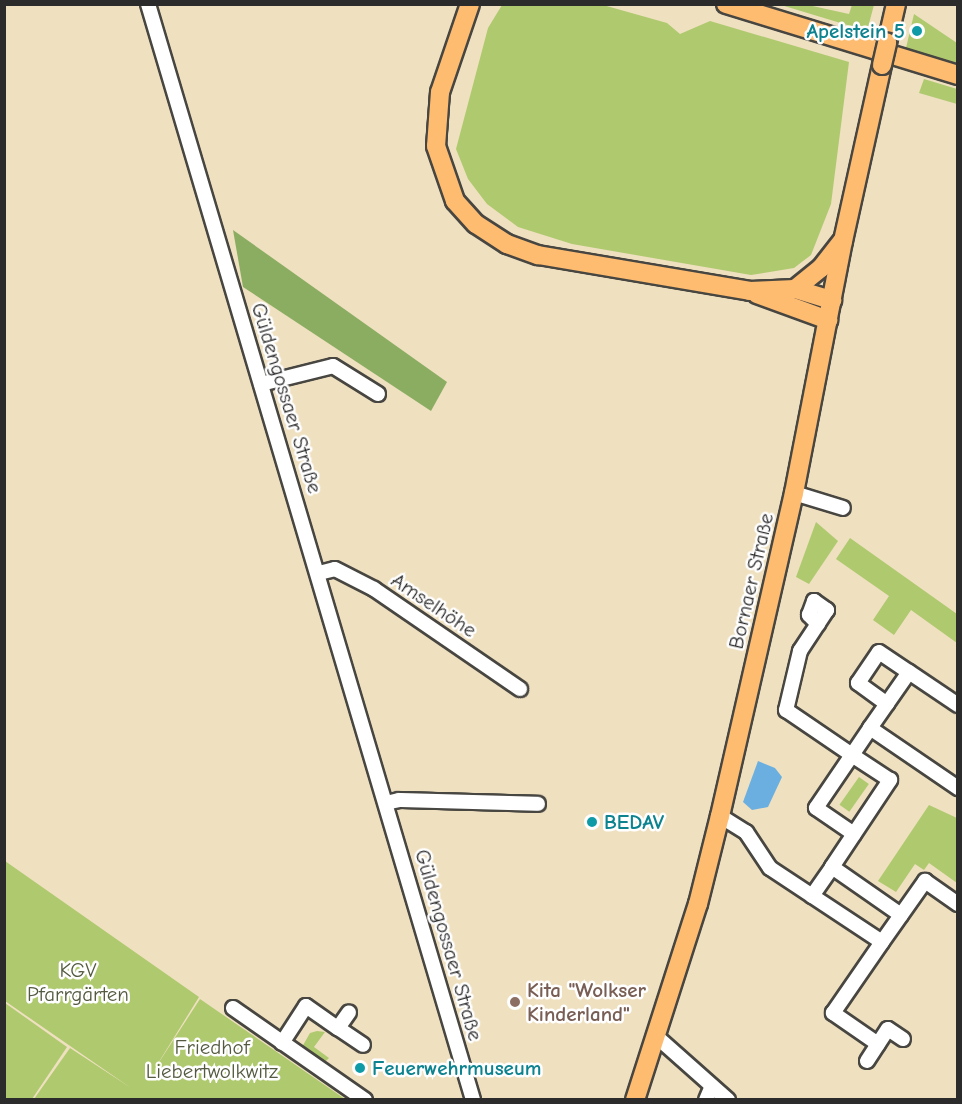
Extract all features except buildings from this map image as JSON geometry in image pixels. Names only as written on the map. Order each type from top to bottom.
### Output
[{"type":"main road","points":[[461,26],[464,4]]},
{"type":"main road","points":[[470,4],[440,92],[436,146],[455,201],[476,224],[507,244],[538,255],[750,291],[828,320]]},
{"type":"main road","points":[[726,4],[957,75]]},
{"type":"main road","name":"Bornaer Straße","points":[[635,1100],[698,904],[720,816],[794,494],[843,241],[896,4]]},
{"type":"main road","points":[[795,289],[821,268],[843,241]]},
{"type":"main road","points":[[750,291],[795,289],[832,300]]},
{"type":"street","name":"Güldengossaer Straße","points":[[148,4],[319,573],[473,1100]]},
{"type":"street","points":[[261,384],[333,366],[378,394]]},
{"type":"street","points":[[794,494],[843,508]]},
{"type":"street","name":"Amselhöhe","points":[[319,573],[335,569],[374,589],[520,689]]},
{"type":"street","points":[[813,896],[890,780],[786,710],[800,651],[818,624]]},
{"type":"street","points":[[887,704],[858,683],[879,652],[957,705]]},
{"type":"street","points":[[854,834],[816,808],[909,672]]},
{"type":"street","points":[[870,728],[957,788]]},
{"type":"street","points":[[386,803],[399,800],[538,804]]},
{"type":"street","points":[[720,816],[746,832],[770,868],[882,942]]},
{"type":"street","points":[[832,867],[901,915]]},
{"type":"street","points":[[878,1044],[833,1013],[925,881],[957,904]]},
{"type":"street","points":[[282,1043],[306,1006],[363,1045]]},
{"type":"street","points":[[232,1008],[364,1100]]},
{"type":"street","points":[[338,1028],[349,1012]]},
{"type":"street","points":[[867,1061],[888,1029],[903,1039]]},
{"type":"street","points":[[657,1037],[728,1100]]},
{"type":"street","points":[[706,1100],[712,1086]]},
{"type":"green space","points":[[502,5],[603,5],[667,23],[680,34],[710,21],[849,62],[831,204],[811,255],[794,268],[751,275],[572,244],[518,227],[487,204],[468,179],[456,149],[488,28]]},
{"type":"green space","points":[[781,5],[808,5],[849,14],[852,5],[874,5],[867,31]]},
{"type":"green space","points":[[914,14],[957,43],[957,63],[906,48]]},
{"type":"green space","points":[[924,79],[957,89],[957,104],[919,93]]},
{"type":"green space","points":[[233,230],[447,382],[431,411],[243,287]]},
{"type":"green space","points":[[816,522],[838,541],[809,584],[796,577]]},
{"type":"green space","points":[[850,538],[957,614],[957,643],[911,610],[894,635],[873,620],[889,596],[836,559]]},
{"type":"green space","points":[[859,777],[869,784],[849,812],[839,805]]},
{"type":"green space","points":[[929,805],[957,818],[957,883],[929,863],[924,870],[915,864],[896,892],[878,881]]},
{"type":"green space","name":"KGV Pfarrgärten","points":[[5,861],[199,997],[152,1073],[200,999],[345,1099],[34,1099],[70,1048],[131,1088],[5,1001]]},
{"type":"green space","points":[[5,1003],[67,1047],[32,1099],[5,1099]]},
{"type":"green space","points":[[325,1032],[314,1047],[329,1058],[325,1062],[302,1047],[310,1033]]},
{"type":"water","points":[[758,761],[775,768],[782,777],[768,807],[752,810],[743,802]]},
{"type":"place","name":"Apelstein 5","points":[[917,31]]},
{"type":"place","name":"BEDAV","points":[[592,822]]},
{"type":"place","name":"Kita \"Wolkser Kinderland\"","points":[[515,1002]]},
{"type":"place","name":"Feuerwehrmuseum","points":[[360,1068]]},
{"type":"park label","name":"Friedhof Liebertwolkwitz","points":[[212,1059]]}]
